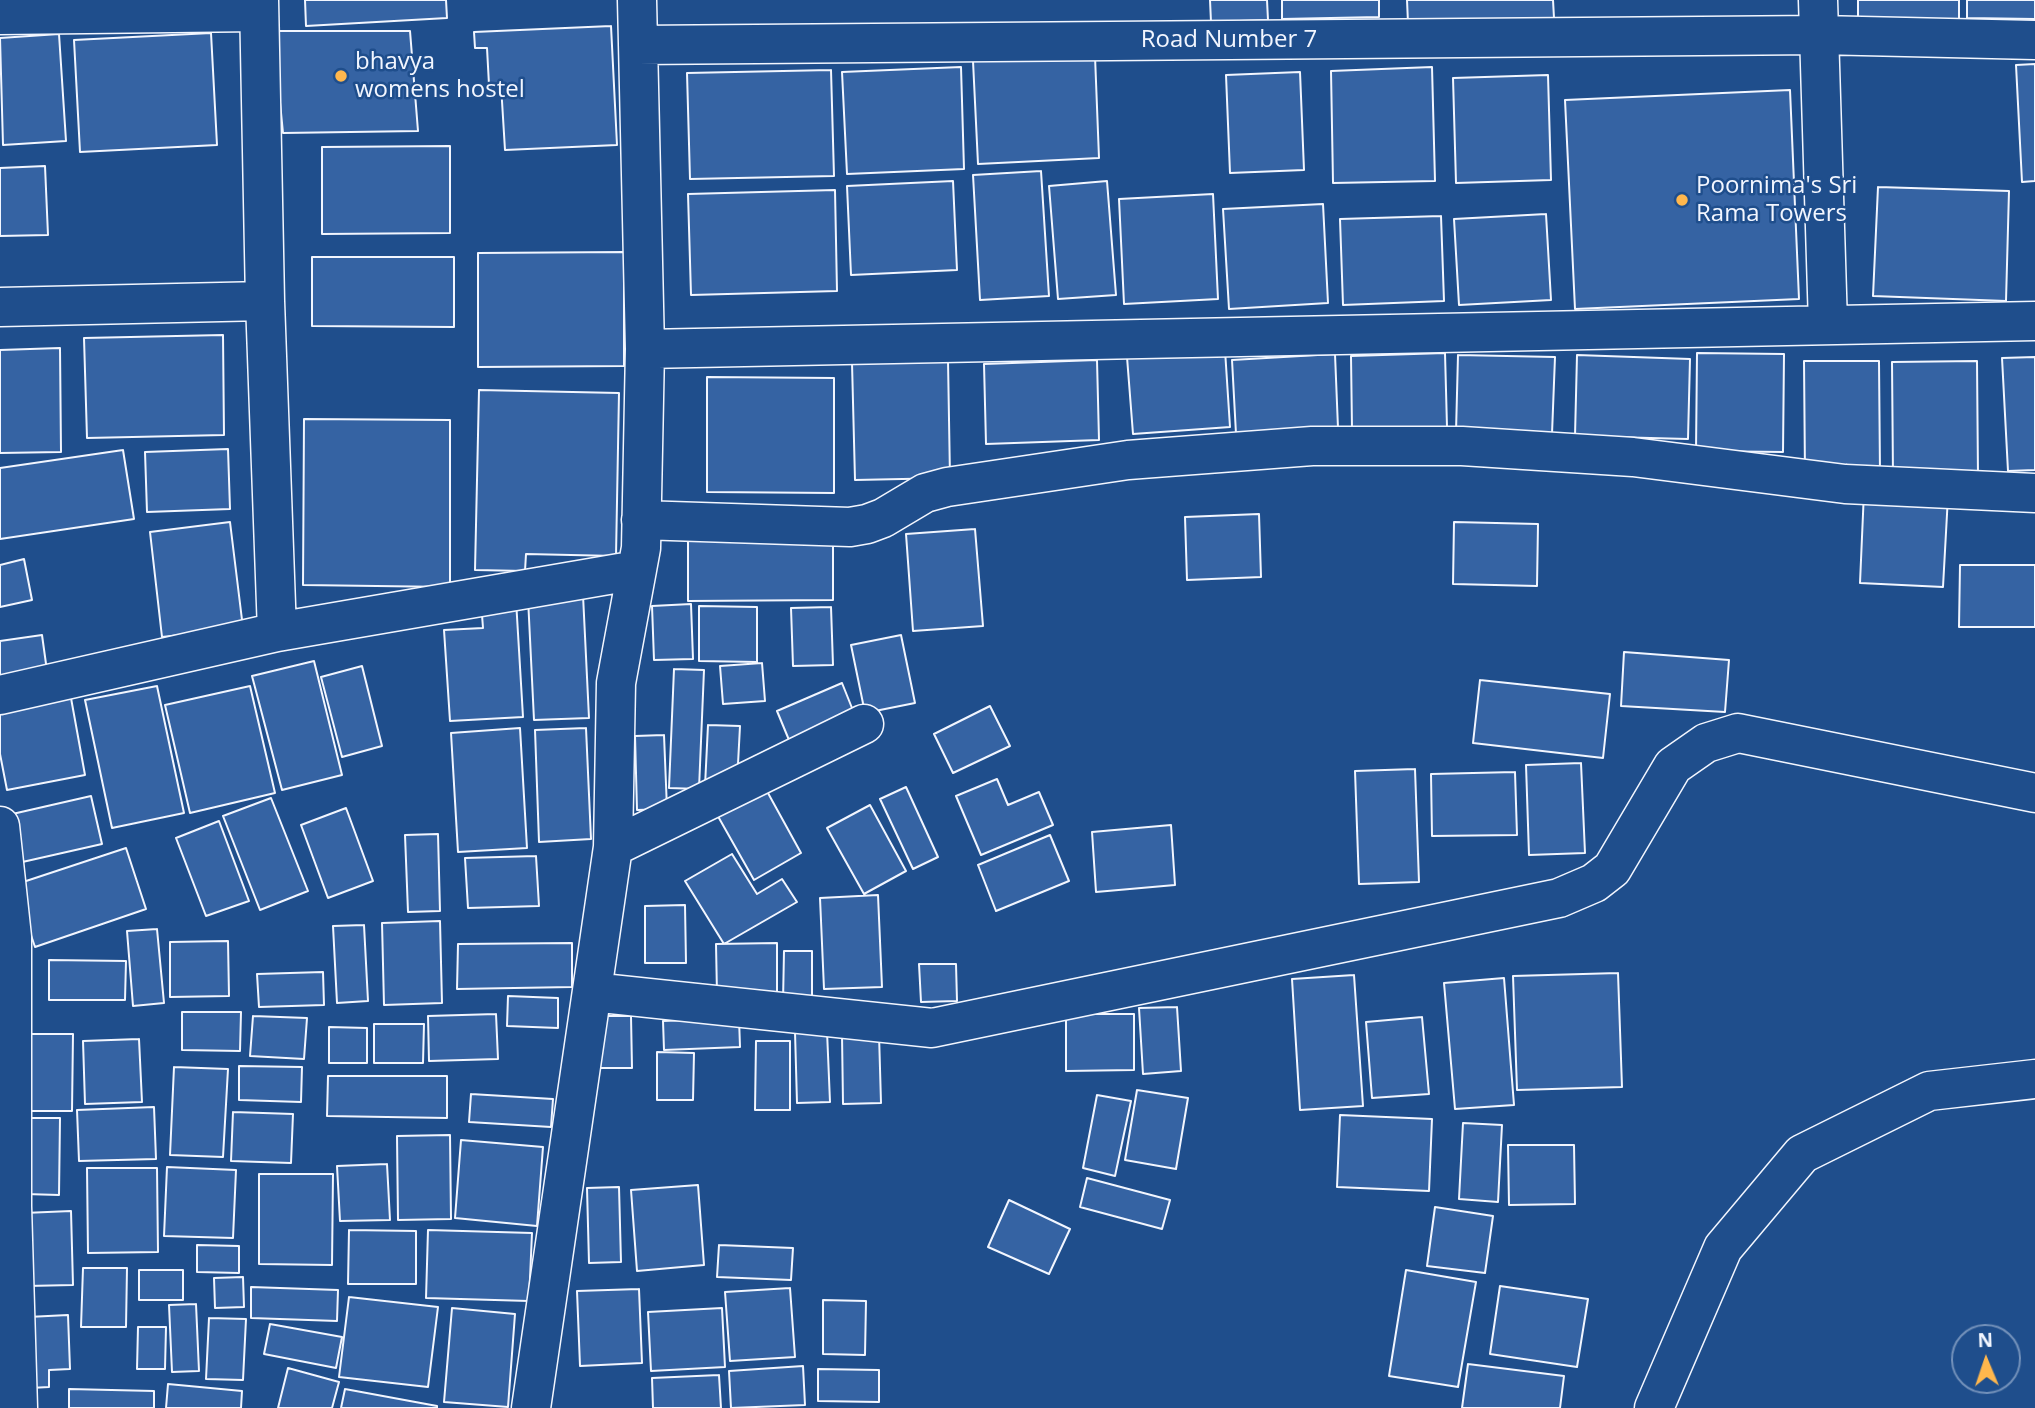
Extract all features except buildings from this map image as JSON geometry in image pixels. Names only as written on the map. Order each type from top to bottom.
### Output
[{"type":"street","points":[[531,1408],[613,847],[616,683],[637,570],[641,520],[645,349],[637,0]]},
{"type":"street","points":[[0,15],[259,6],[265,301],[277,632]]},
{"type":"street","points":[[1819,18],[1829,325]]},
{"type":"street","name":"Road Number 7","points":[[638,44],[1819,18],[2035,40]]},
{"type":"street","points":[[0,307],[265,301]]},
{"type":"street","points":[[645,349],[2035,321]]},
{"type":"street","points":[[641,520],[850,527],[883,518],[925,493],[947,487],[1128,460],[1312,446],[1462,446],[1606,456],[1845,484],[2035,493]]},
{"type":"street","points":[[0,695],[277,632],[637,570]]},
{"type":"street","points":[[613,847],[864,724]]},
{"type":"street","points":[[592,992],[932,1028],[1559,898],[1594,883],[1612,869],[1673,766],[1706,743],[1738,733],[2035,793]]},
{"type":"street","points":[[0,826],[12,937],[12,1206],[18,1408]]},
{"type":"street","points":[[1654,1408],[1723,1248],[1802,1154],[1929,1091],[2035,1079]]},
{"type":"place","name":"bhavya womens hostel","points":[[341,76]]},
{"type":"place","name":"Poornima's Sri Rama Towers","points":[[1682,200]]}]
